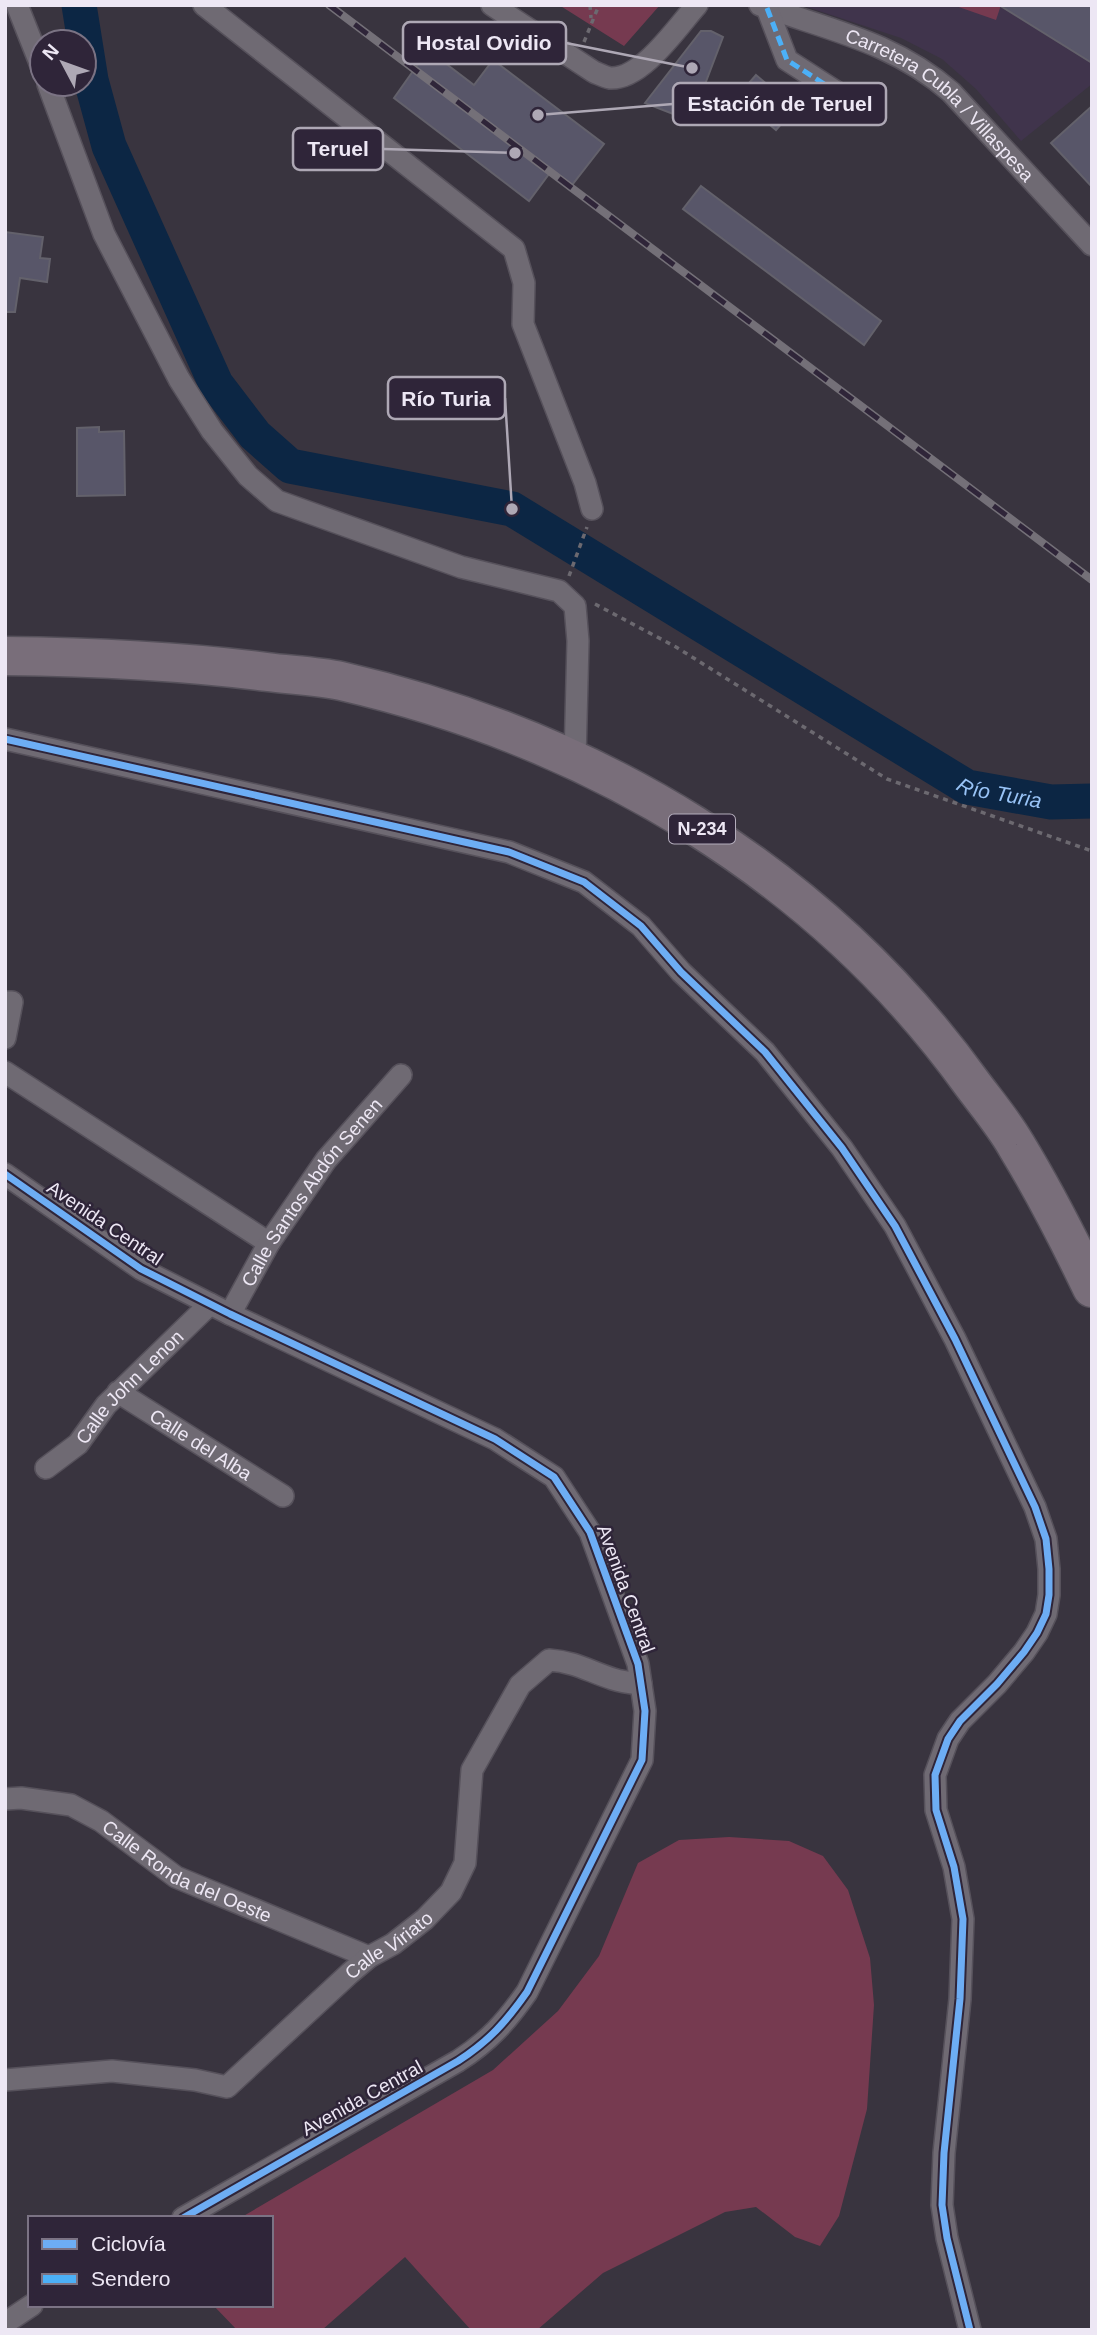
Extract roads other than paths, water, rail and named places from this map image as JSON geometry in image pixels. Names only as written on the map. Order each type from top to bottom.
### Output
[{"type":"highway","name":"N-234","points":[[11,658],[227,667],[338,681],[463,715],[575,759],[655,800],[730,846],[798,898],[876,968],[946,1047],[1015,1143],[1068,1238],[1092,1288]]},
{"type":"street","points":[[18,5],[28,31]]},
{"type":"street","points":[[204,5],[514,249],[524,283],[523,324],[592,509]]},
{"type":"street","points":[[492,5],[577,61],[608,78],[622,76],[637,69],[654,54],[697,5]]},
{"type":"street","points":[[764,6],[787,60],[863,109]]},
{"type":"street","name":"Carretera Cubla / Villaspesa","points":[[764,6],[890,50],[937,79],[1092,245]]},
{"type":"street","points":[[53,98],[104,234],[179,379],[212,431],[248,476],[277,501],[311,515],[461,567],[559,591],[575,606],[578,641],[575,759]]},
{"type":"street","points":[[5,739],[509,852],[584,882],[641,926],[681,972],[765,1052],[842,1147],[895,1226],[955,1339],[1035,1507],[1046,1539],[1049,1569],[1046,1614],[1037,1633],[997,1684],[976,1702],[960,1721],[948,1739],[935,1775],[936,1810],[954,1867],[963,1919],[960,1998],[944,2152],[942,2205],[947,2238],[970,2330]]},
{"type":"street","points":[[5,1038],[9,1002]]},
{"type":"street","points":[[5,1072],[269,1243]]},
{"type":"street","name":"Calle Santos Abdón Senen","points":[[230,1314],[269,1243],[326,1160],[401,1075]]},
{"type":"street","name":"Avenida Central","points":[[5,1174],[141,1269],[230,1314],[495,1438],[554,1477],[590,1532],[638,1664],[645,1711],[642,1760],[527,1992],[506,2022],[480,2047],[458,2061],[187,2216]]},
{"type":"street","name":"Calle John Lenon","points":[[46,1468],[78,1444],[118,1392],[210,1304]]},
{"type":"street","name":"Calle del Alba","points":[[118,1392],[283,1496]]},
{"type":"street","name":"Calle Viriato","points":[[5,2080],[112,2071],[195,2080],[227,2087],[369,1957],[393,1944],[425,1920],[451,1892],[465,1863],[472,1770],[520,1685],[549,1660],[588,1667],[614,1679],[641,1684]]},
{"type":"street","name":"Calle Ronda del Oeste","points":[[5,1800],[21,1798],[71,1805],[101,1821],[176,1877],[369,1957]]},
{"type":"street","points":[[5,2323],[29,2307]]},
{"type":"waterway","name":"Río Turia","points":[[79,5],[91,80],[109,146],[216,384],[255,435],[290,466],[512,509],[967,787],[1051,802],[1092,801]]},
{"type":"railway","points":[[329,5],[1092,580]]},
{"type":"place","name":"Hostal Ovidio","points":[[692,68]]},
{"type":"place","name":"Estación de Teruel","points":[[538,115]]},
{"type":"place","name":"Teruel","points":[[515,153]]},
{"type":"place","name":"Río Turia","points":[[512,509]]}]
